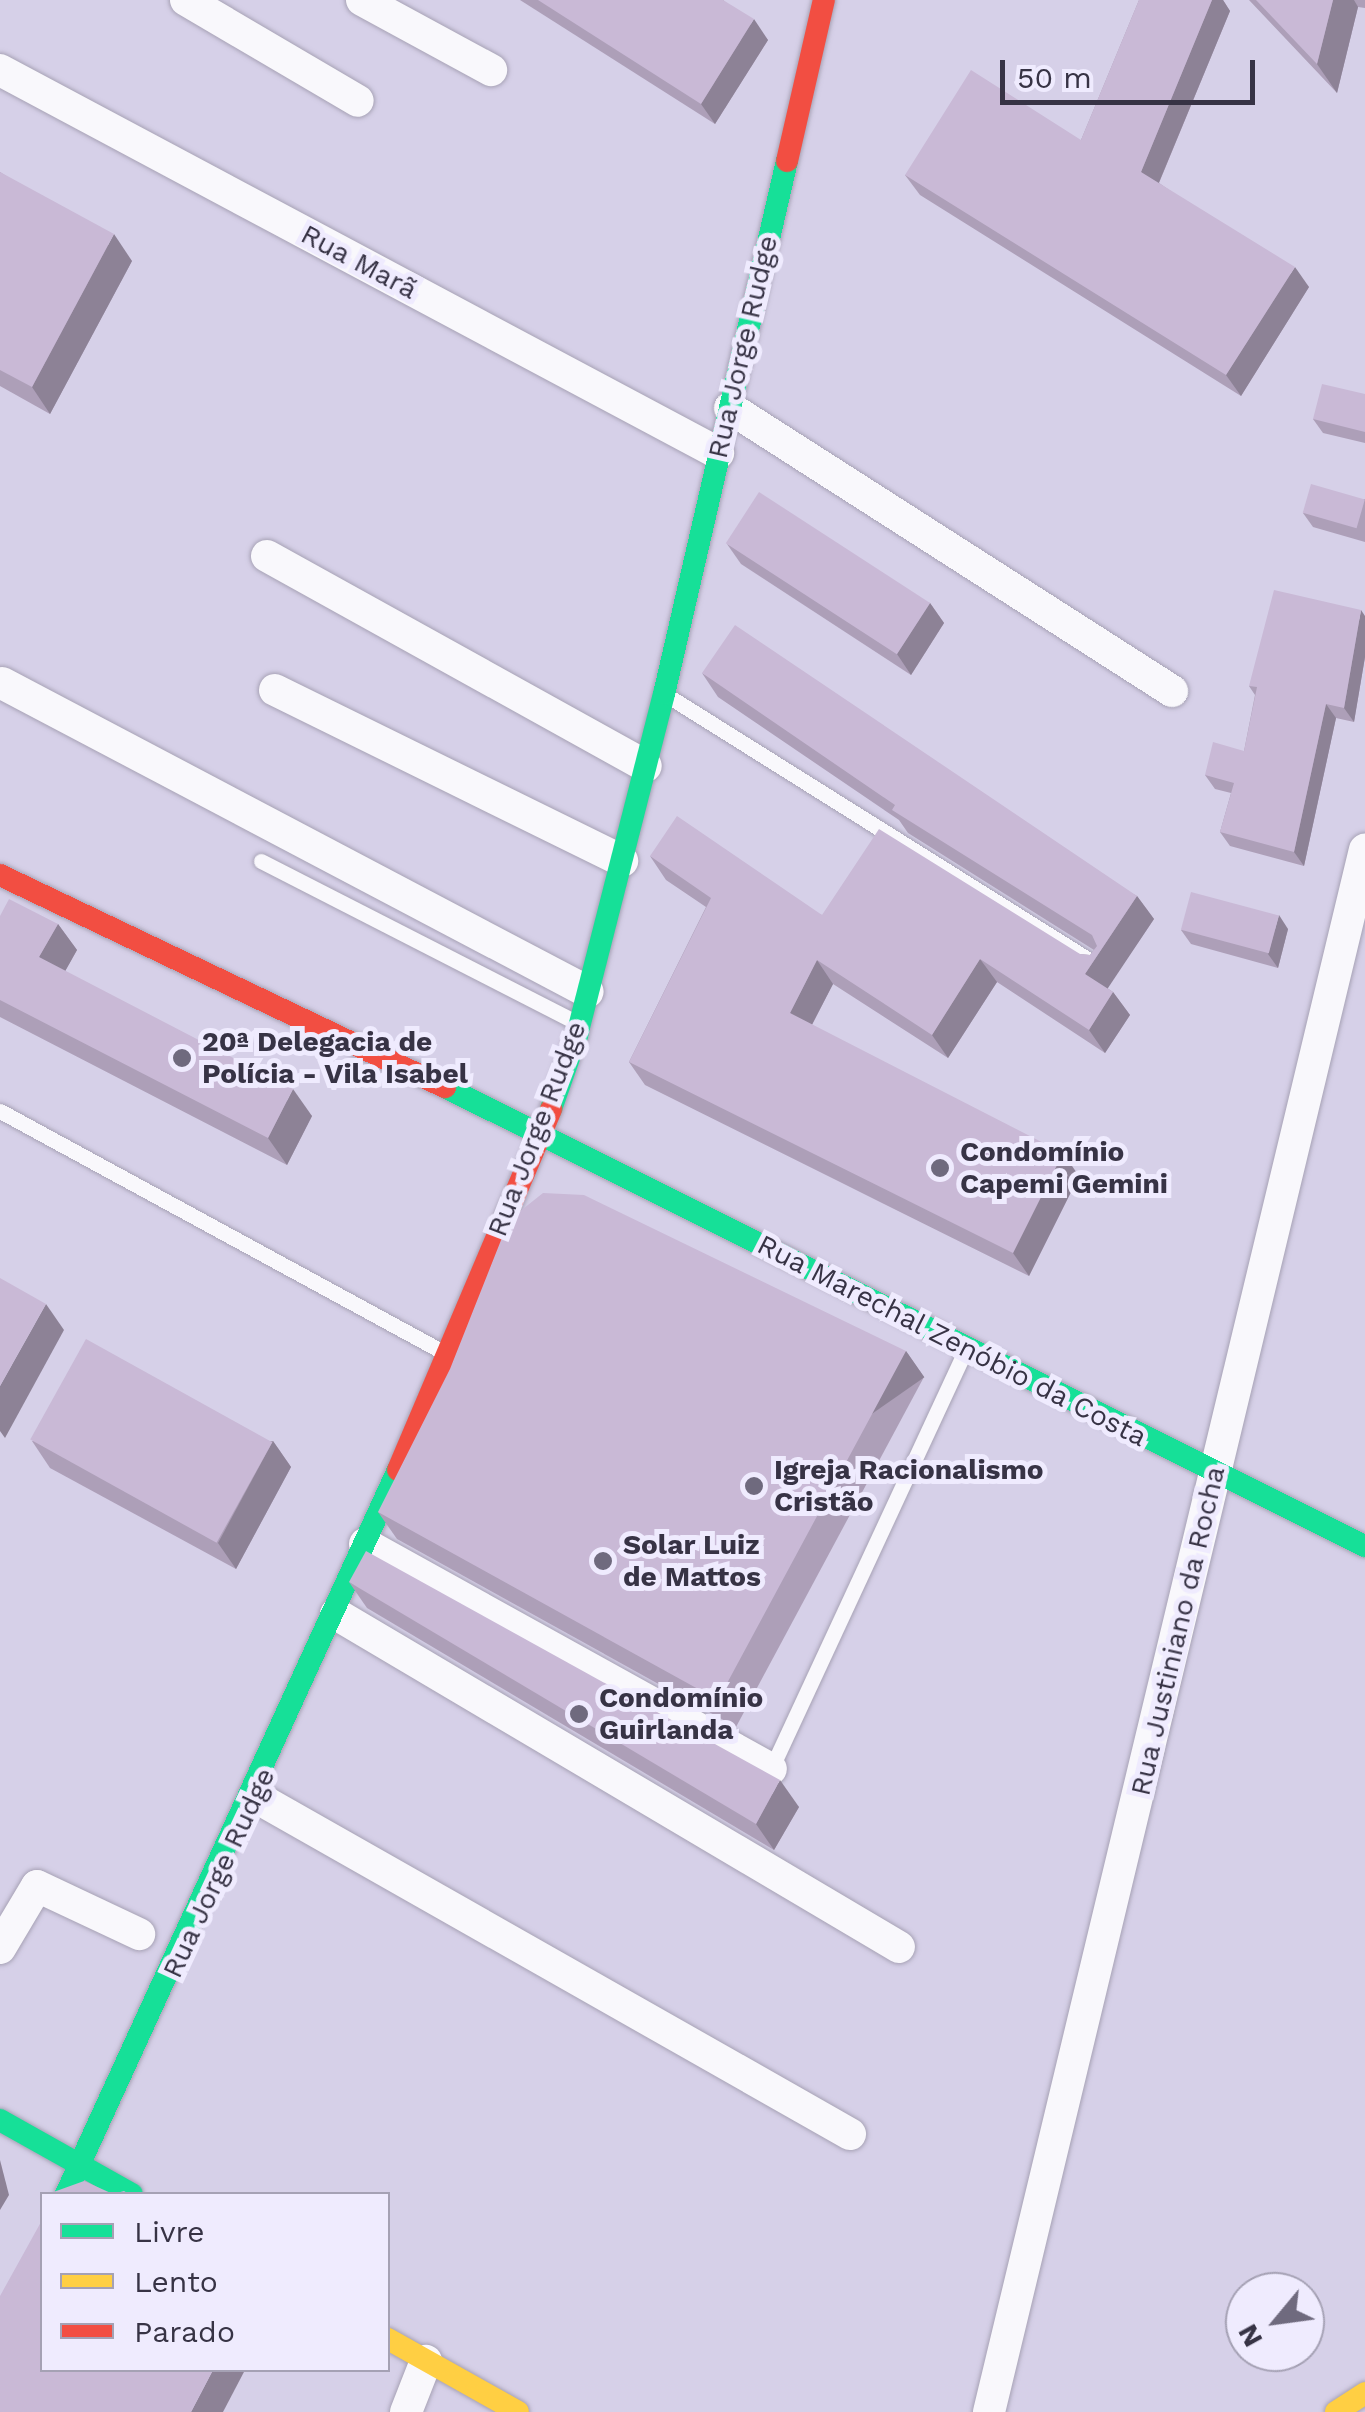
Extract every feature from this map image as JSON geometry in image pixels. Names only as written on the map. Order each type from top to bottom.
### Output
[{"type":"street","points":[[186,0],[358,102]]},
{"type":"street","points":[[362,0],[492,70]]},
{"type":"street","name":"Rua Jorge Rudge","points":[[67,2192],[256,1797],[542,1133],[588,992],[664,694],[824,0]]},
{"type":"street","name":"Rua Marã","points":[[0,70],[718,453]]},
{"type":"street","points":[[730,408],[1172,690]]},
{"type":"street","points":[[267,556],[646,766]]},
{"type":"street","points":[[2,684],[588,992]]},
{"type":"street","points":[[275,690],[622,861]]},
{"type":"street","name":"Rua Justiniano da Rocha","points":[[988,2412],[1203,1538],[1213,1474],[1365,850]]},
{"type":"street","name":"Rua Marechal Zenóbio da Costa","points":[[0,875],[542,1133],[1213,1474],[1365,1546]]},
{"type":"street","points":[[365,1544],[771,1769]]},
{"type":"street","points":[[336,1614],[899,1947]]},
{"type":"street","points":[[256,1797],[850,2134]]},
{"type":"street","points":[[0,1948],[38,1886],[138,1934]]},
{"type":"street","points":[[0,2120],[128,2192]]},
{"type":"street","points":[[390,2340],[518,2412]]},
{"type":"street","points":[[406,2412],[426,2361]]},
{"type":"street","points":[[1336,2412],[1365,2394]]},
{"type":"lane","points":[[664,694],[1102,968]]},
{"type":"lane","points":[[262,861],[579,1024]]},
{"type":"lane","points":[[0,1111],[445,1353]]},
{"type":"lane","points":[[771,1769],[967,1349]]},
{"type":"building","points":[[538,0],[723,0],[754,19],[701,104]]},
{"type":"building","points":[[1139,0],[1212,0],[1141,172],[1295,267],[1226,375],[905,175],[971,70],[1081,140]]},
{"type":"building","points":[[1256,0],[1333,0],[1317,64]]},
{"type":"building","points":[[0,172],[114,234],[32,387],[0,370]]},
{"type":"building","points":[[1322,384],[1365,394],[1365,432],[1313,419]]},
{"type":"building","points":[[1311,484],[1365,499],[1357,528],[1303,513]]},
{"type":"building","points":[[759,492],[930,603],[897,654],[726,543]]},
{"type":"building","points":[[1274,590],[1361,610],[1344,708],[1326,704],[1294,852],[1220,832],[1234,783],[1205,775],[1213,742],[1244,751],[1257,687],[1249,686]]},
{"type":"building","points":[[735,625],[1137,896],[1085,974],[1113,992],[1089,1030],[980,959],[932,1035],[817,960],[790,1013],[1063,1153],[1013,1253],[629,1062],[711,898],[650,856],[677,816],[822,915],[879,829],[1080,954],[1090,955],[1097,946],[1092,935],[892,810],[895,805],[702,673]]},
{"type":"building","points":[[1191,892],[1279,916],[1269,953],[1181,930]]},
{"type":"building","points":[[9,899],[58,924],[39,957],[293,1089],[268,1138],[0,1000],[0,916]]},
{"type":"building","points":[[543,1193],[584,1195],[906,1351],[718,1700],[378,1512],[450,1369],[509,1220]]},
{"type":"building","points":[[0,1278],[46,1304],[0,1386]]},
{"type":"building","points":[[86,1339],[272,1442],[217,1543],[30,1440]]},
{"type":"building","points":[[366,1551],[780,1780],[756,1824],[349,1582]]},
{"type":"building","points":[[84,2181],[109,2192],[54,2192]]},
{"type":"building","points":[[40,2224],[40,2372],[212,2372],[191,2412],[0,2412],[0,2296]]},
{"type":"traffic: fast","points":[[551,1109],[577,1035],[664,694],[787,161]]},
{"type":"traffic: fast","points":[[445,1087],[1365,1546]]},
{"type":"traffic: fast","points":[[67,2192],[398,1470]]},
{"type":"traffic: fast","points":[[0,2120],[128,2192]]},
{"type":"traffic: slow","points":[[390,2340],[518,2412]]},
{"type":"traffic: slow","points":[[1336,2412],[1365,2393]]},
{"type":"traffic: jam","points":[[787,161],[824,0]]},
{"type":"traffic: jam","points":[[0,875],[445,1087]]},
{"type":"traffic: jam","points":[[398,1470],[551,1109]]},
{"type":"place","name":"20ª Delegacia de Polícia - Vila Isabel","points":[[182,1058]]},
{"type":"place","name":"Condomínio Capemi Gemini","points":[[940,1168]]},
{"type":"place","name":"Igreja Racionalismo Cristão","points":[[754,1486]]},
{"type":"place","name":"Solar Luiz de Mattos","points":[[603,1561]]},
{"type":"place","name":"Condomínio Guirlanda","points":[[579,1714]]}]
